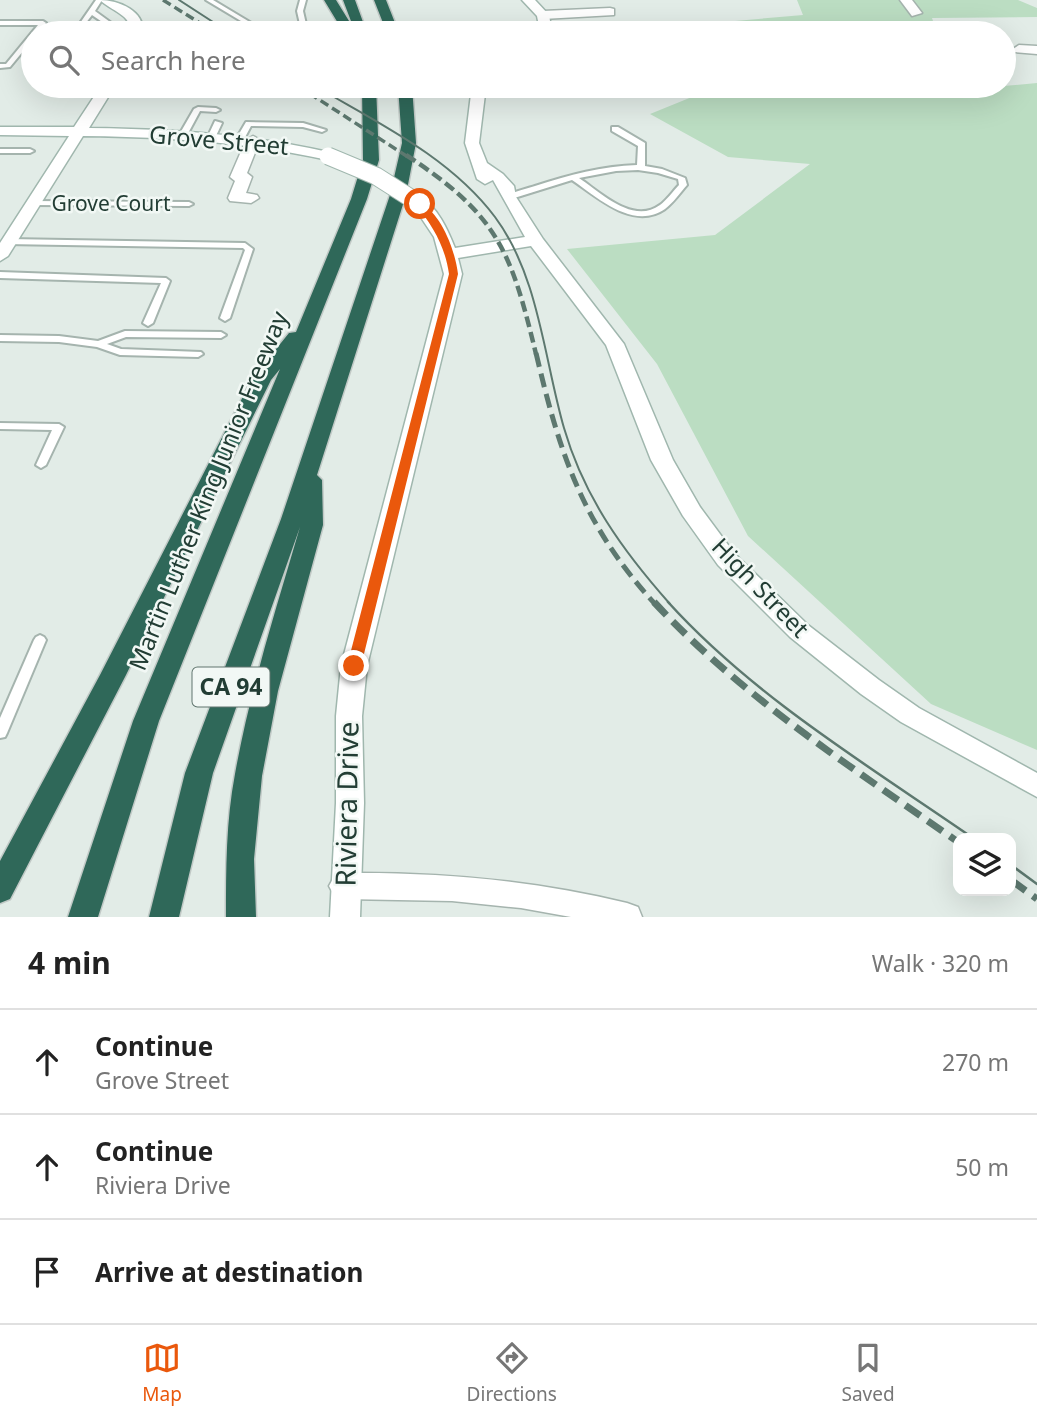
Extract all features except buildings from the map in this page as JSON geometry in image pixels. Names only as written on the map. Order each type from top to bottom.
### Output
[{"type":"highway","points":[[330,0],[343,21]]},
{"type":"highway","points":[[349,0],[356,21]]},
{"type":"highway","points":[[380,0],[388,6]]},
{"type":"highway","name":"Martin Luther King Junior Freeway","points":[[83,917],[146,721],[359,199],[370,160],[370,98]]},
{"type":"highway","name":"CA 94","points":[[163,917],[199,774],[311,461],[398,195],[409,143],[406,98]]},
{"type":"highway","points":[[0,890],[113,675],[262,379],[313,316]]},
{"type":"highway","points":[[241,917],[240,859],[247,776],[265,691],[312,525],[311,461]]},
{"type":"main road","points":[[106,0],[132,16],[134,21]]},
{"type":"main road","points":[[528,0],[543,15],[544,21]]},
{"type":"main road","points":[[906,0],[916,13]]},
{"type":"main road","points":[[543,15],[610,12]]},
{"type":"main road","points":[[1019,49],[1037,50]]},
{"type":"main road","points":[[4,249],[100,98]]},
{"type":"main road","name":"High Street","points":[[478,98],[472,144],[485,179],[497,192],[508,197],[525,220],[535,240],[615,344],[662,460],[708,534],[748,583],[799,631],[870,687],[910,715],[1037,786]]},
{"type":"main road","name":"Grove Street","points":[[0,131],[183,135],[215,129],[246,140],[281,143],[364,169],[403,190],[420,204],[434,221],[451,254],[453,274],[377,568]]},
{"type":"main road","points":[[246,140],[238,177],[244,177],[236,198],[251,198]]},
{"type":"main road","points":[[451,254],[535,240]]},
{"type":"main road","name":"Riviera Drive","points":[[345,917],[344,886],[350,803],[350,703],[354,666],[377,568]]},
{"type":"main road","points":[[344,886],[424,885],[506,891],[560,900],[627,917]]},
{"type":"lane","points":[[84,21],[99,0]]},
{"type":"lane","points":[[209,0],[245,21]]},
{"type":"lane","points":[[302,21],[300,11],[303,0]]},
{"type":"lane","points":[[91,11],[106,21]]},
{"type":"lane","points":[[0,23],[21,23]]},
{"type":"lane","points":[[0,66],[8,66],[21,50]]},
{"type":"lane","points":[[183,135],[198,109],[216,110]]},
{"type":"lane","points":[[246,140],[249,124],[303,125],[322,130]]},
{"type":"lane","points":[[615,129],[642,145],[641,169]]},
{"type":"lane","points":[[0,151],[30,151]]},
{"type":"lane","points":[[508,197],[599,170],[641,169],[667,172],[681,178],[682,185],[656,211],[639,213],[620,208],[575,178]]},
{"type":"lane","name":"Grove Court","points":[[33,203],[188,204]]},
{"type":"lane","points":[[4,249],[245,246],[249,249],[225,318]]},
{"type":"lane","points":[[0,275],[166,281],[148,323]]},
{"type":"lane","points":[[99,344],[125,334],[221,335]]},
{"type":"lane","points":[[0,338],[59,339],[99,344],[120,352],[198,354]]},
{"type":"lane","points":[[0,426],[59,426],[41,465]]},
{"type":"lane","points":[[0,733],[40,640]]},
{"type":"green space","points":[[797,0],[1018,0],[1037,8],[1037,17],[932,18],[933,21],[734,21],[803,15]]},
{"type":"green space","points":[[1037,83],[1037,750],[931,704],[748,536],[657,364],[567,249],[715,235],[810,164],[728,157],[650,114],[689,98],[1016,98],[1016,85]]},
{"type":"tram line","points":[[179,0],[211,21]]},
{"type":"tram line","points":[[336,98],[435,159],[457,176],[495,217],[510,240],[531,291],[564,428],[582,477],[621,543],[670,604]]},
{"type":"tram line","points":[[670,604],[737,669],[775,699],[853,757],[966,833]]},
{"type":"tram line","points":[[1016,869],[1037,884]]},
{"type":"railway","points":[[163,0],[197,21]]},
{"type":"railway","points":[[317,98],[408,157]]},
{"type":"railway","points":[[406,155],[462,197],[496,238],[518,288],[536,354]]},
{"type":"railway","points":[[536,353],[565,456],[592,517],[609,546],[655,604]]},
{"type":"railway","points":[[654,602],[688,637],[761,700],[839,759],[953,839]]},
{"type":"railway","points":[[1016,884],[1037,899]]},
{"type":"route","points":[[354,666],[453,274],[451,254],[434,221],[420,204]]}]
